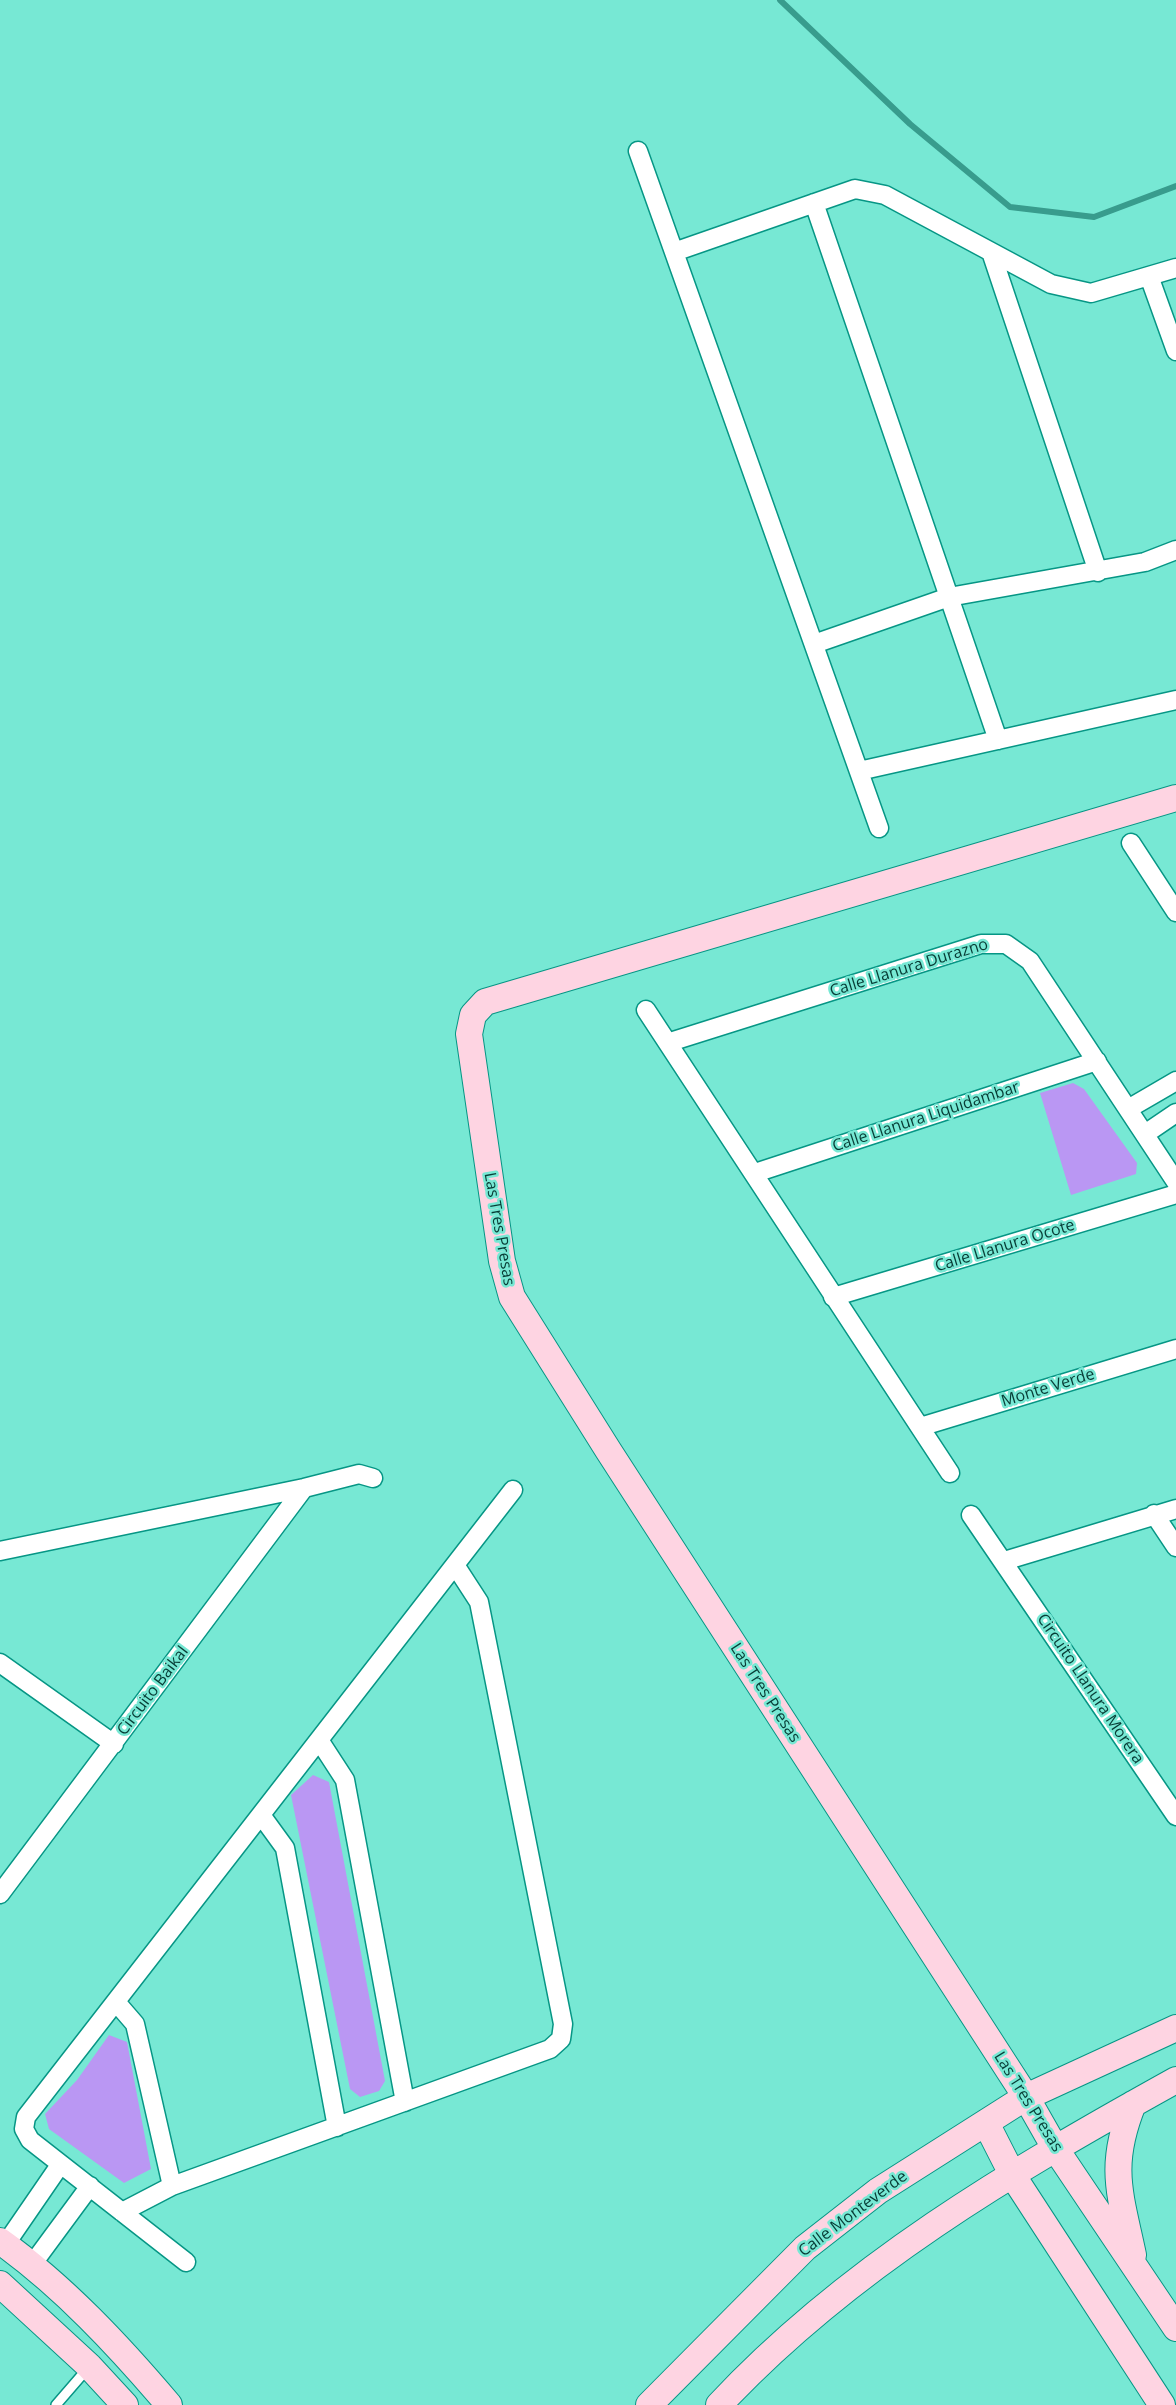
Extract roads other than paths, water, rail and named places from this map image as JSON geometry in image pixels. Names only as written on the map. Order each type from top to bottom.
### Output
[{"type":"main road","name":"Las Tres Presas","points":[[1176,798],[485,1002],[473,1016],[469,1034],[502,1261],[512,1297],[608,1450],[1026,2097],[1055,2148],[1176,2328]]},
{"type":"main road","name":"Calle Monteverde","points":[[649,2405],[805,2248],[878,2191],[1026,2097],[1176,2028]]},
{"type":"main road","points":[[719,2405],[760,2361],[845,2288],[911,2240],[1055,2148],[1176,2080]]},
{"type":"main road","points":[[1133,2104],[1123,2128],[1116,2160],[1119,2187],[1137,2270]]},
{"type":"main road","points":[[986,2122],[1013,2176],[1162,2405]]},
{"type":"main road","points":[[2,2243],[31,2266],[113,2343],[169,2405]]},
{"type":"main road","points":[[0,2284],[89,2366],[125,2405]]},
{"type":"main road","points":[[89,2366],[113,2343]]},
{"type":"street","points":[[638,151],[879,828]]},
{"type":"street","points":[[674,252],[855,189],[885,195],[1051,284],[1091,293],[1176,268]]},
{"type":"street","points":[[814,204],[998,740]]},
{"type":"street","points":[[991,252],[1098,572]]},
{"type":"street","points":[[1149,276],[1176,351]]},
{"type":"street","points":[[814,644],[949,597],[1098,572],[1145,562],[1176,550]]},
{"type":"street","points":[[859,771],[1176,700]]},
{"type":"street","points":[[1131,843],[1173,901]]},
{"type":"street","name":"Calle Llanura Durazno","points":[[670,1042],[981,944],[1006,944],[1030,961],[1176,1182]]},
{"type":"street","points":[[646,1010],[670,1042],[833,1297],[950,1473]]},
{"type":"street","name":"Calle Llanura Liquidambar","points":[[755,1173],[1097,1060]]},
{"type":"street","points":[[1128,1109],[1176,1082]]},
{"type":"street","points":[[1144,1134],[1176,1113]]},
{"type":"street","name":"Calle Llanura Ocote","points":[[833,1297],[1176,1194]]},
{"type":"street","name":"Monte Verde","points":[[920,1427],[1176,1349]]},
{"type":"street","points":[[0,1551],[304,1488],[359,1474],[373,1478]]},
{"type":"street","name":"Circuito Baikal","points":[[0,1894],[304,1488]]},
{"type":"street","points":[[186,2262],[30,2140],[24,2129],[26,2117],[513,1490]]},
{"type":"street","points":[[1004,1561],[1176,1509]]},
{"type":"street","points":[[1154,1514],[1176,1548]]},
{"type":"street","name":"Circuito Llanura Morera","points":[[971,1515],[1176,1816]]},
{"type":"street","points":[[122,2212],[172,2186],[550,2049],[561,2039],[563,2025],[479,1602],[454,1566]]},
{"type":"street","points":[[0,1663],[114,1744]]},
{"type":"street","points":[[319,1740],[345,1780],[405,2102]]},
{"type":"street","points":[[261,1815],[285,1848],[337,2127]]},
{"type":"street","points":[[116,2002],[135,2024],[172,2186]]},
{"type":"street","points":[[2,2243],[60,2165]]},
{"type":"street","points":[[31,2266],[90,2186]]},
{"type":"lane","points":[[56,2405],[89,2366]]},
{"type":"waterway","points":[[780,0],[910,124],[1010,207],[1094,217],[1176,186]]}]
